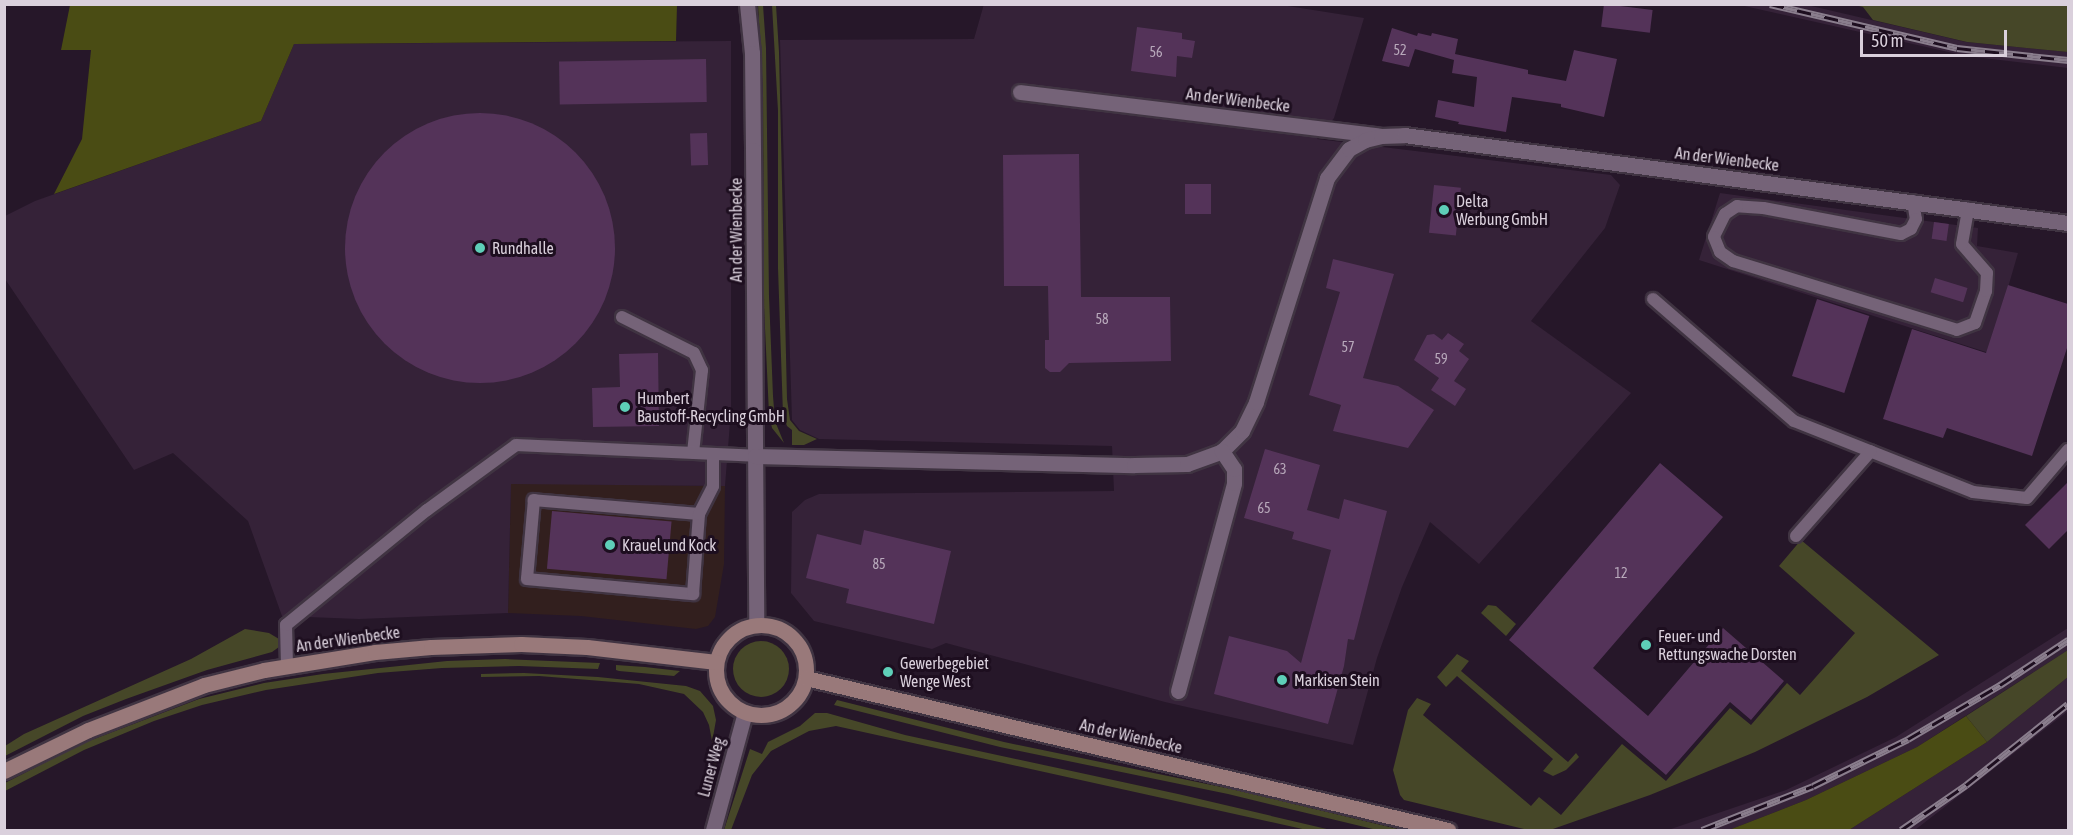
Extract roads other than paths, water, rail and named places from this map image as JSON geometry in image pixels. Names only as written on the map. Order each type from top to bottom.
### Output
[{"type":"street","name":"An der Wienbecke","points":[[747,4],[753,107],[756,625]]},
{"type":"street","name":"An der Wienbecke","points":[[1020,92],[1381,136],[1404,135],[2068,223]]},
{"type":"street","name":"An der Wienbecke","points":[[755,456],[1134,465],[1187,464],[1222,451],[1242,431],[1257,402],[1326,178],[1349,149],[1365,140],[1381,136]]},
{"type":"street","points":[[1178,691],[1234,483],[1234,469],[1222,451]]},
{"type":"street","points":[[756,625],[783,630],[802,650],[806,664],[806,678],[800,693],[783,709],[761,715],[734,707],[722,692],[715,675],[716,662],[721,648],[729,637],[741,629],[756,625]]},
{"type":"street","name":"An der Wienbecke","points":[[4,771],[88,730],[204,685],[287,666],[403,649],[488,644],[587,647],[716,662]]},
{"type":"street","name":"An der Wienbecke","points":[[806,678],[1448,831]]},
{"type":"street","name":"Luner Weg","points":[[713,831],[745,712]]},
{"type":"lane","points":[[1913,201],[1916,219],[1911,229],[1900,234],[1737,206],[1725,214],[1714,237],[1720,252],[1733,261],[1957,330],[1975,323],[1986,291],[1986,273],[1962,244],[1968,209]]},
{"type":"lane","points":[[1653,298],[1794,420],[1974,492],[2027,498],[2068,450]]},
{"type":"lane","points":[[622,317],[694,353],[702,370],[693,453]]},
{"type":"lane","points":[[287,666],[286,625],[427,510],[516,445],[755,456]]},
{"type":"lane","points":[[1796,536],[1871,451]]},
{"type":"lane","points":[[699,514],[534,500],[527,579],[693,594],[699,514],[713,486],[714,454]]},
{"type":"railway","points":[[1770,4],[1957,48],[2068,60]]},
{"type":"railway","points":[[1702,830],[1813,786],[1908,739],[2000,685],[2068,640]]},
{"type":"railway","points":[[1901,830],[1966,785],[2068,704]]},
{"type":"place","name":"Delta Werbung GmbH","points":[[1444,210]]},
{"type":"place","name":"Rundhalle","points":[[480,248]]},
{"type":"place","name":"Humbert Baustoff-Recycling GmbH","points":[[625,407]]},
{"type":"place","name":"Krauel und Kock","points":[[610,545]]},
{"type":"place","name":"Feuer- und Rettungswache Dorsten","points":[[1646,645]]},
{"type":"place","name":"Gewerbegebiet Wenge West","points":[[888,672]]},
{"type":"place","name":"Markisen Stein","points":[[1282,680]]}]
